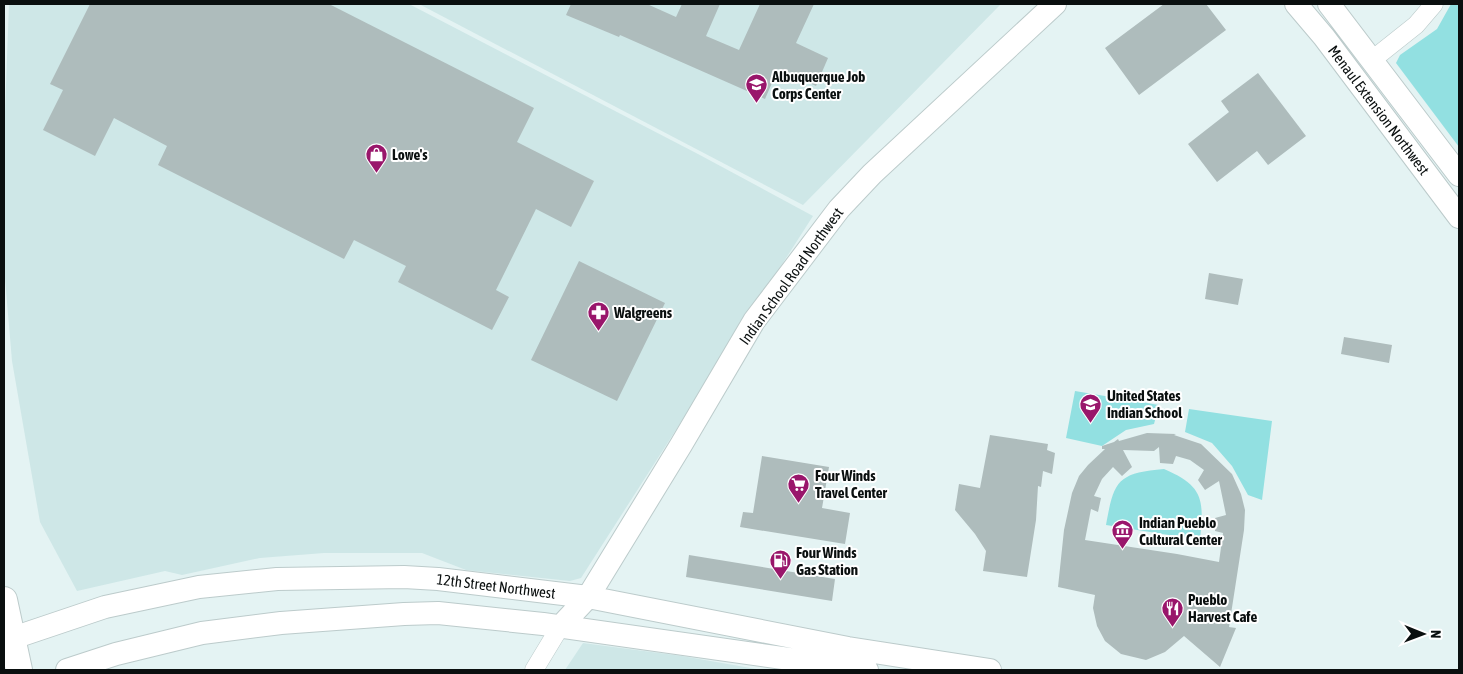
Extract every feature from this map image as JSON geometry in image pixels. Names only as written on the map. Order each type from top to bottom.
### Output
[{"type":"highway","points":[[4,600],[8,640],[19,670]]},
{"type":"main road","name":"Indian School Road Northwest","points":[[560,627],[588,597],[754,321],[839,209],[872,174],[1055,4]]},
{"type":"main road","name":"Menaul Extension Northwest","points":[[1296,4],[1330,44],[1459,217]]},
{"type":"main road","name":"Menaul Extension Northwest","points":[[1329,4],[1459,175]]},
{"type":"main road","name":"12th Street Northwest","points":[[8,640],[105,607],[199,588],[277,579],[404,576],[588,597],[848,648],[990,670]]},
{"type":"main road","points":[[67,670],[116,654],[202,634],[281,623],[404,614],[438,614],[543,624],[774,663],[867,670]]},
{"type":"street","points":[[1372,60],[1416,26],[1434,4]]},
{"type":"street","name":"Indian School Road Northwest","points":[[534,670],[560,627]]},
{"type":"shaded area","points":[[9,4],[409,4],[813,216],[581,578],[570,581],[466,570],[422,553],[324,553],[260,558],[182,575],[165,571],[77,591],[40,522],[12,361],[4,267],[4,139]]},
{"type":"shaded area","name":"Albuquerque Job Corps Center","points":[[419,4],[1001,4],[803,205]]},
{"type":"shaded area","points":[[1451,4],[1459,4],[1459,147],[1396,63],[1400,55],[1437,29]]},
{"type":"shaded area","points":[[1075,391],[1159,405],[1154,424],[1126,430],[1102,446],[1066,438]]},
{"type":"shaded area","points":[[1189,409],[1272,421],[1262,500],[1248,495],[1232,466],[1212,443],[1185,432]]},
{"type":"shaded area","points":[[1164,469],[1177,475],[1194,488],[1201,504],[1200,540],[1106,525],[1112,498],[1120,482],[1136,473]]},
{"type":"shaded area","points":[[583,643],[682,656],[762,670],[565,670]]},
{"type":"building","name":"Lowe's","points":[[90,4],[329,4],[534,108],[517,142],[594,181],[571,227],[536,209],[496,290],[509,297],[492,330],[398,282],[406,266],[354,240],[344,259],[158,165],[167,146],[114,118],[95,156],[43,130],[63,90],[50,84]]},
{"type":"building","points":[[571,4],[647,4],[676,17],[682,4],[720,4],[706,36],[739,50],[760,4],[814,4],[796,43],[828,58],[816,86],[778,69],[765,99],[620,35],[619,37],[566,15]]},
{"type":"building","points":[[1164,4],[1206,4],[1226,30],[1139,95],[1105,48]]},
{"type":"building","points":[[1258,73],[1306,136],[1268,165],[1257,151],[1217,182],[1188,144],[1229,112],[1221,101]]},
{"type":"building","name":"Walgreens","points":[[579,261],[665,303],[617,401],[531,360]]},
{"type":"building","points":[[1209,273],[1243,279],[1238,305],[1205,299]]},
{"type":"building","points":[[1344,337],[1392,345],[1389,363],[1341,354]]},
{"type":"building","name":"Indian Pueblo Cultural Center","points":[[1147,433],[1176,434],[1174,435],[1201,444],[1232,474],[1241,494],[1245,510],[1244,530],[1229,627],[1236,628],[1220,667],[1184,636],[1165,652],[1146,660],[1121,654],[1105,641],[1097,626],[1093,608],[1095,595],[1058,587],[1064,530],[1072,493],[1079,476],[1105,449],[1102,449],[1102,446],[1118,439],[1119,441]],"holes":[[[1159,447],[1160,463],[1173,464],[1176,456],[1190,460],[1204,470],[1198,480],[1205,490],[1219,481],[1226,515],[1215,518],[1215,531],[1223,533],[1219,562],[1085,540],[1091,509],[1098,512],[1101,498],[1094,496],[1102,479],[1113,467],[1122,476],[1132,467],[1123,450],[1154,451]]]},
{"type":"building","points":[[990,435],[1048,444],[1047,450],[1055,453],[1052,474],[1043,471],[1041,487],[1038,486],[1036,520],[1027,577],[983,571],[986,551],[955,510],[959,484],[980,488]]},
{"type":"building","points":[[762,456],[829,467],[822,508],[850,513],[845,544],[740,527],[743,512],[753,513]]},
{"type":"building","points":[[689,555],[835,579],[832,601],[686,577]]},
{"type":"place","name":"Albuquerque Job Corps Center","points":[[756,104]]},
{"type":"place","name":"Lowe's","points":[[376,173]]},
{"type":"place","name":"Walgreens","points":[[598,331]]},
{"type":"place","name":"United States Indian School","points":[[1091,423]]},
{"type":"place","name":"Four Winds Travel Center","points":[[799,503]]},
{"type":"place","name":"Indian Pueblo Cultural Center","points":[[1123,550]]},
{"type":"place","name":"Four Winds Gas Station","points":[[780,580]]},
{"type":"place","name":"Pueblo Harvest Cafe","points":[[1172,627]]}]
